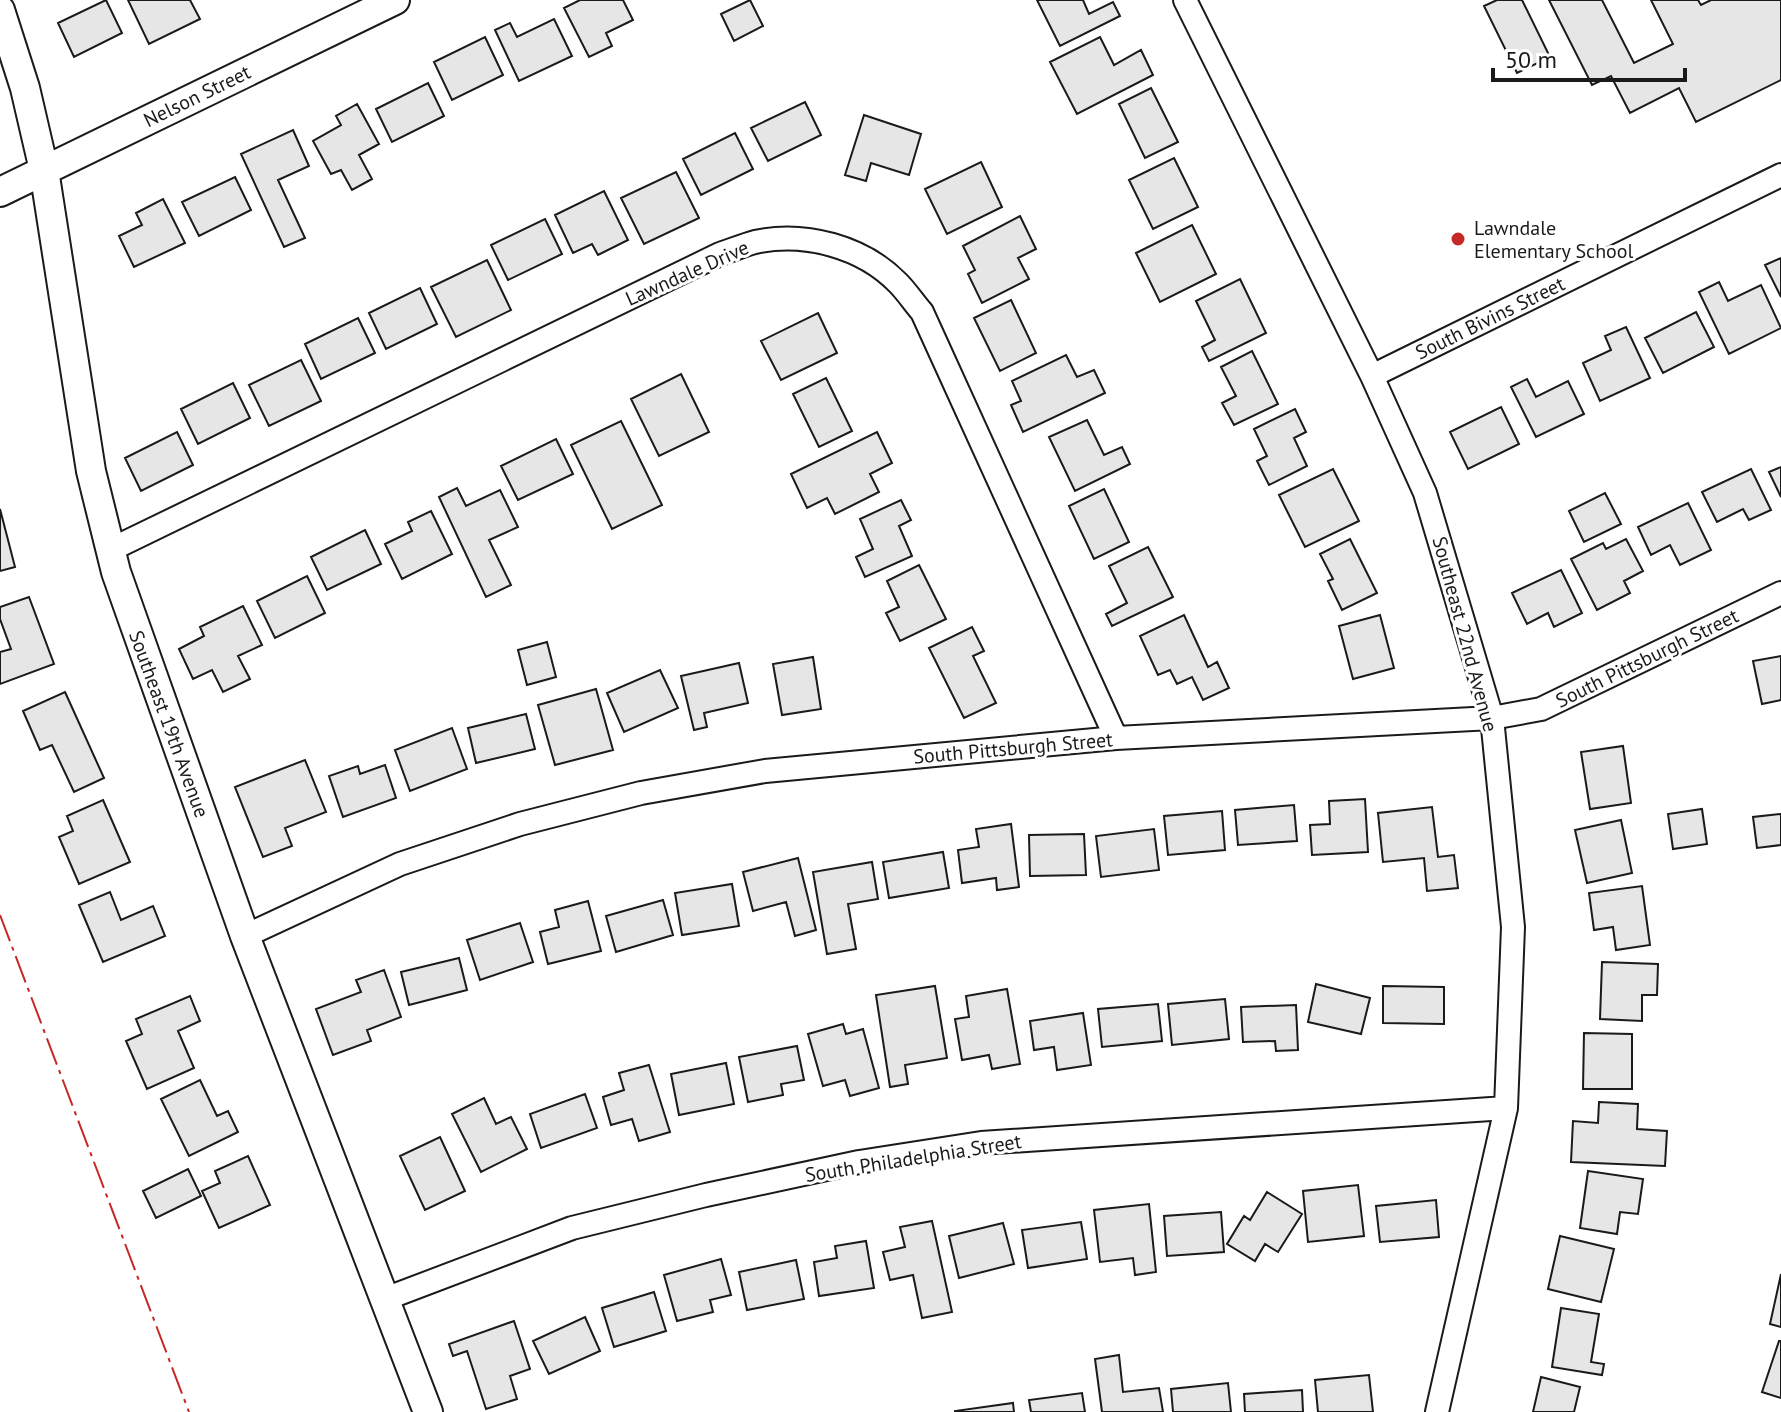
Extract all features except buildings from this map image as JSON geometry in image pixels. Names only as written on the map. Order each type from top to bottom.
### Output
[{"type":"street","name":"Nelson Street","points":[[0,192],[395,0]]},
{"type":"street","name":"Southeast 22nd Avenue","points":[[1185,0],[1372,376],[1425,493],[1492,718],[1513,927],[1506,1108],[1437,1412]]},
{"type":"street","name":"Southeast 19th Avenue","points":[[0,10],[25,88],[44,170],[91,471],[110,550],[149,671],[245,936],[428,1412]]},
{"type":"street","name":"South Bivins Street","points":[[1372,376],[1781,175]]},
{"type":"street","name":"Lawndale Drive","points":[[110,550],[720,254],[756,242],[794,238],[832,244],[867,259],[898,282],[922,312],[1116,738]]},
{"type":"street","name":"South Pittsburgh Street","points":[[245,936],[400,864],[520,824],[641,793],[765,771],[1116,738],[1492,718],[1541,709],[1781,593]]},
{"type":"street","name":"South Philadelphia Street","points":[[385,1299],[572,1228],[859,1162],[981,1143],[1506,1108]]},
{"type":"power","points":[[0,915],[189,1412]]},
{"type":"place","name":"Lawndale Elementary School","points":[[1458,239]]}]
